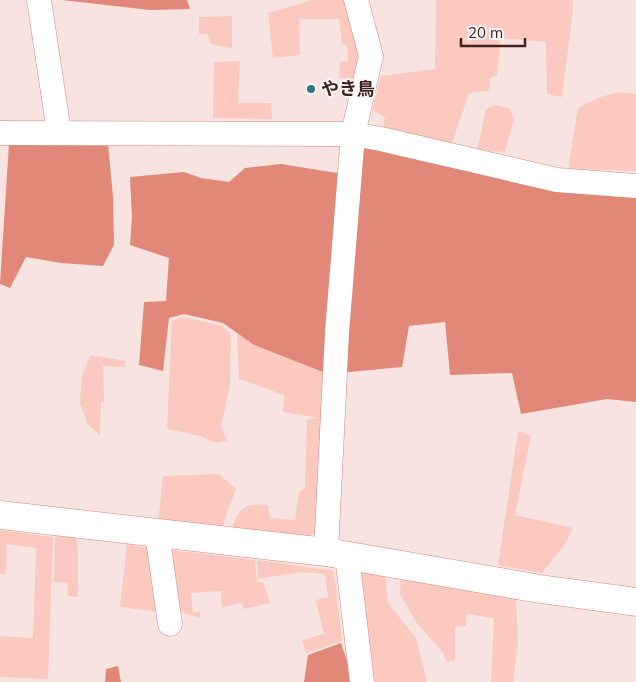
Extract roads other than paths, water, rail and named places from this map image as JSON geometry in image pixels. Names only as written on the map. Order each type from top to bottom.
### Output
[{"type":"street","points":[[39,0],[59,132]]},
{"type":"street","points":[[356,0],[371,56],[353,134],[337,333],[336,554],[362,682]]},
{"type":"street","points":[[0,133],[353,134],[556,180],[636,186]]},
{"type":"street","points":[[0,515],[336,554],[540,589],[636,602]]},
{"type":"street","points":[[157,533],[170,624]]},
{"type":"place","name":"やき鳥","points":[[311,89]]}]
